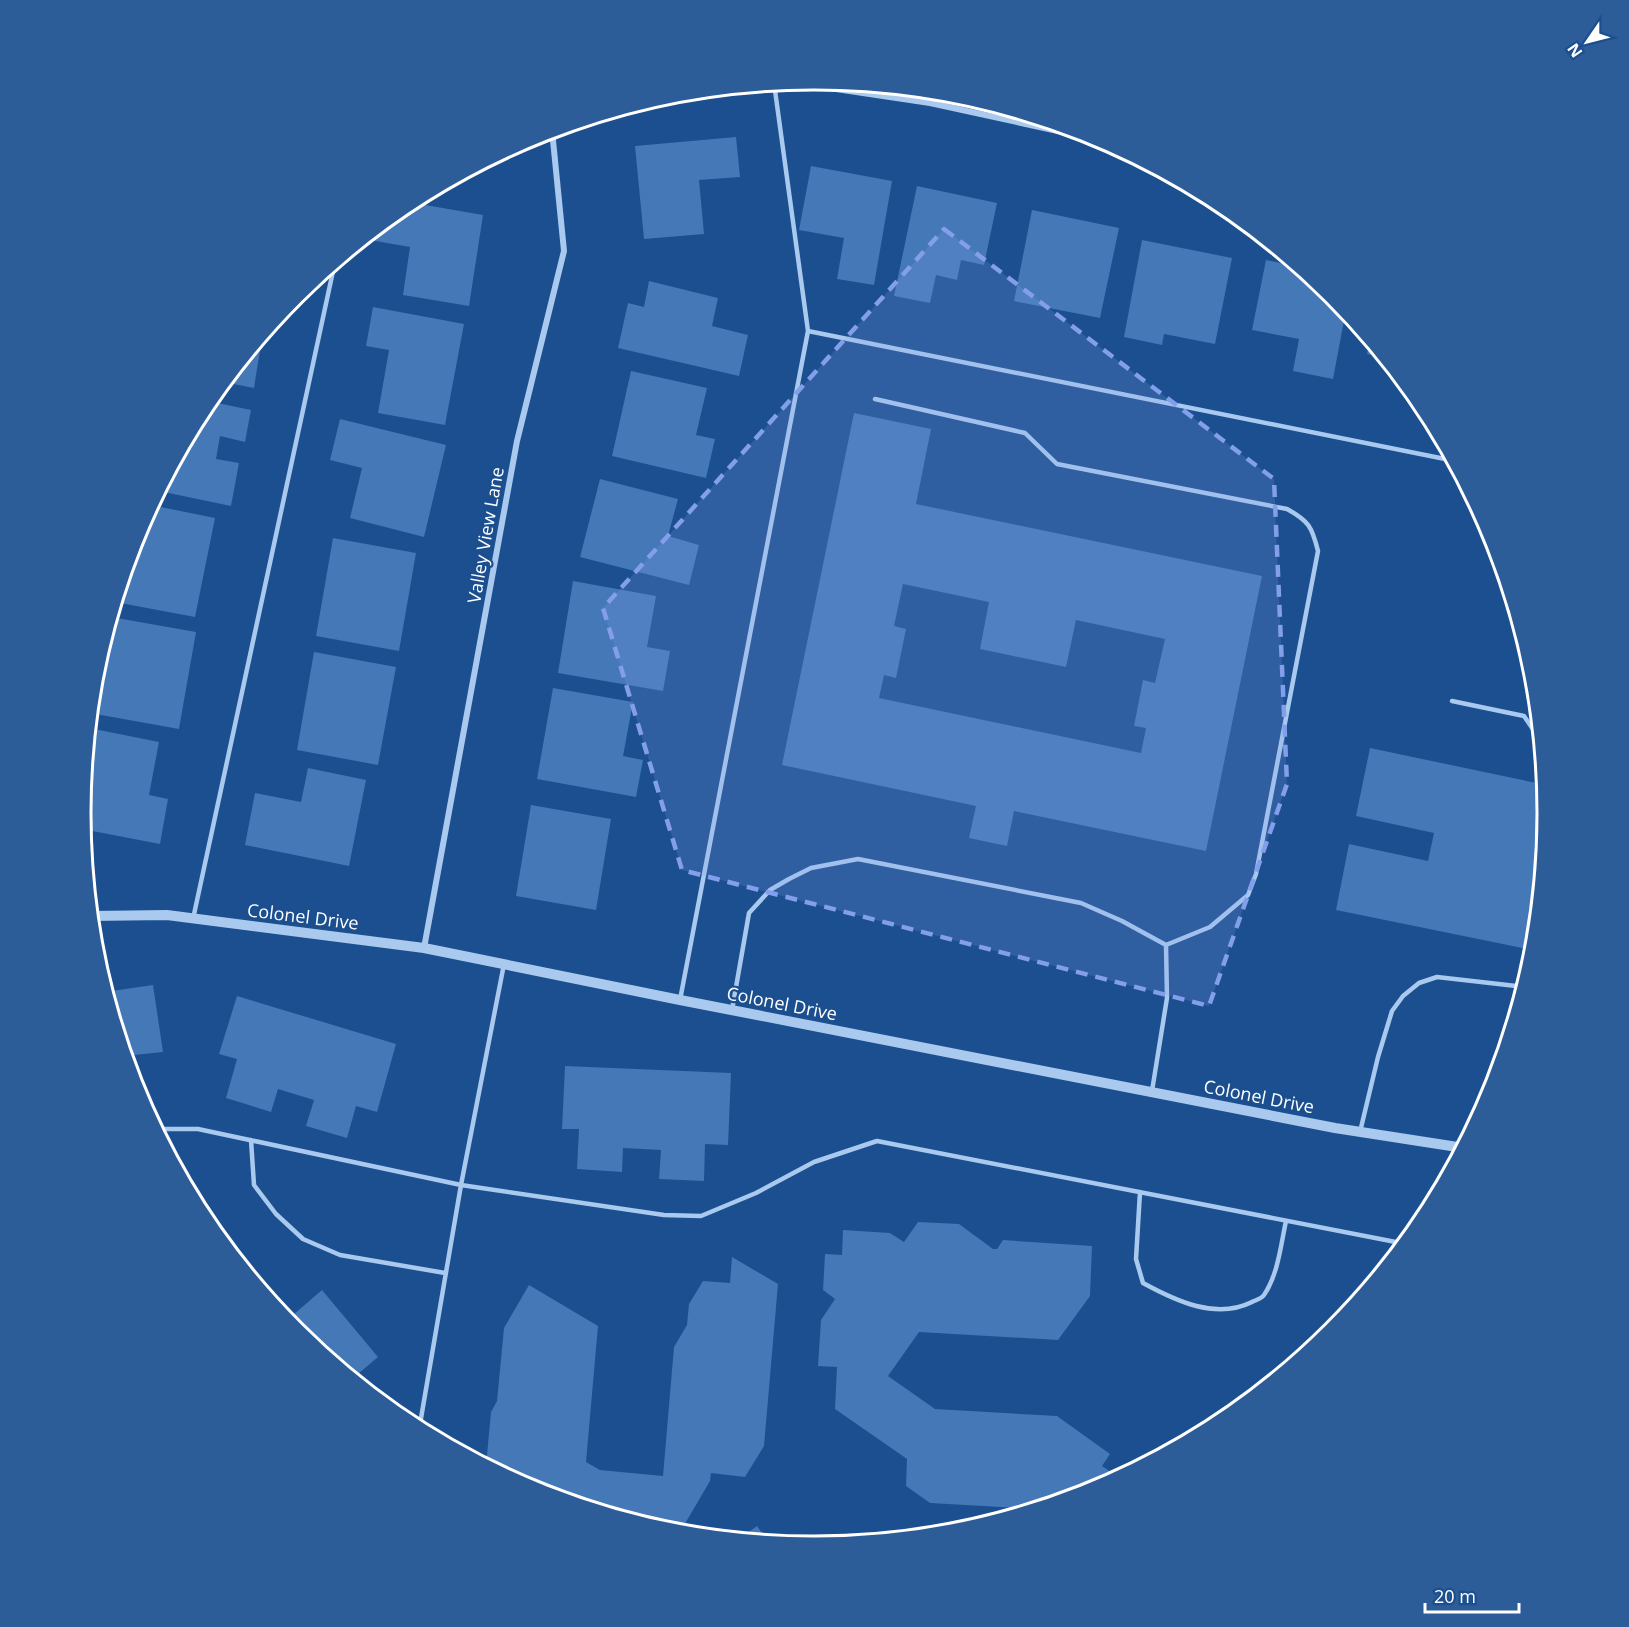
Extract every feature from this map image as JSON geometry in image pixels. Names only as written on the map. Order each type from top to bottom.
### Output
[{"type":"street","points":[[854,92],[930,103],[1051,129]]},
{"type":"street","name":"Valley View Lane","points":[[424,948],[517,441],[564,251],[553,139]]},
{"type":"street","name":"Colonel Drive","points":[[98,916],[167,915],[424,948],[1152,1092],[1360,1132],[1456,1147]]},
{"type":"lane","points":[[680,1000],[808,331],[775,92]]},
{"type":"lane","points":[[193,919],[332,274]]},
{"type":"lane","points":[[808,331],[1445,459]]},
{"type":"lane","points":[[875,399],[1025,433],[1057,464],[1287,509],[1300,517],[1313,531],[1318,551],[1256,874],[1248,895],[1210,927],[1166,945]]},
{"type":"lane","points":[[1452,701],[1524,716],[1533,729]]},
{"type":"lane","points":[[732,1010],[749,913],[770,890],[811,868],[858,859],[1081,903],[1122,921],[1166,945]]},
{"type":"lane","points":[[1152,1092],[1167,998],[1166,945]]},
{"type":"lane","points":[[421,1420],[461,1185],[504,964]]},
{"type":"lane","points":[[1360,1132],[1392,1011],[1403,996],[1419,983],[1437,976],[1517,986]]},
{"type":"lane","points":[[164,1129],[198,1129],[461,1185],[664,1215],[701,1216],[756,1193],[814,1162],[877,1140],[1396,1242]]},
{"type":"lane","points":[[251,1140],[254,1185],[276,1214],[303,1239],[340,1255],[445,1273]]},
{"type":"lane","points":[[1140,1192],[1136,1259],[1143,1283],[1170,1298],[1203,1308],[1240,1308],[1263,1297],[1273,1277],[1286,1221]]},
{"type":"highlighted area","points":[[944,229],[1274,479],[1287,784],[1209,1006],[682,870],[603,608]]},
{"type":"building","points":[[736,137],[740,177],[699,180],[704,234],[644,239],[635,146]]},
{"type":"building","points":[[811,166],[892,181],[874,285],[837,279],[844,238],[799,230]]},
{"type":"building","points":[[917,186],[997,203],[984,265],[961,260],[957,280],[936,275],[930,303],[894,296]]},
{"type":"building","points":[[424,205],[483,215],[469,306],[403,295],[410,247],[373,241]]},
{"type":"building","points":[[1032,210],[1119,228],[1100,318],[1014,301]]},
{"type":"building","points":[[1142,240],[1232,258],[1215,344],[1164,334],[1162,345],[1124,337]]},
{"type":"building","points":[[1266,260],[1285,264],[1344,321],[1333,379],[1293,371],[1299,339],[1252,330]]},
{"type":"building","points":[[649,281],[718,298],[712,326],[748,335],[739,376],[618,348],[628,303],[644,307]]},
{"type":"building","points":[[373,307],[464,324],[445,425],[378,413],[389,350],[366,346]]},
{"type":"building","points":[[260,350],[260,350],[254,388],[233,384]]},
{"type":"building","points":[[631,371],[707,388],[696,435],[715,439],[706,478],[612,456]]},
{"type":"building","points":[[219,403],[251,410],[245,442],[220,436],[216,459],[239,463],[231,506],[167,493],[188,452]]},
{"type":"building","points":[[854,413],[931,429],[916,504],[1262,576],[1206,851],[1014,811],[1007,846],[969,838],[976,806],[782,765]],"holes":[[[903,584],[989,602],[980,649],[1066,667],[1076,620],[1165,639],[1155,683],[1143,680],[1134,726],[1146,728],[1141,753],[879,698],[884,675],[896,678],[906,629],[894,626]]]},
{"type":"building","points":[[340,419],[446,445],[424,537],[350,518],[362,468],[330,460]]},
{"type":"building","points":[[600,479],[678,499],[668,536],[699,545],[689,585],[580,557]]},
{"type":"building","points":[[160,507],[215,518],[195,617],[123,603],[146,537]]},
{"type":"building","points":[[333,538],[416,553],[399,651],[316,636]]},
{"type":"building","points":[[573,581],[656,596],[647,647],[670,651],[663,691],[558,673]]},
{"type":"building","points":[[118,618],[196,632],[179,729],[98,714]]},
{"type":"building","points":[[314,652],[396,667],[378,765],[297,750]]},
{"type":"building","points":[[553,688],[633,702],[623,756],[643,760],[636,797],[537,779]]},
{"type":"building","points":[[96,729],[159,742],[149,795],[168,799],[160,844],[92,831]]},
{"type":"building","points":[[1370,748],[1537,783],[1536,861],[1532,908],[1525,949],[1336,910],[1349,844],[1428,861],[1434,833],[1356,816]]},
{"type":"building","points":[[308,768],[366,780],[349,866],[245,845],[255,793],[301,802]]},
{"type":"building","points":[[531,805],[611,819],[596,910],[516,896]]},
{"type":"building","points":[[153,985],[163,1052],[134,1055],[135,1061],[114,991]]},
{"type":"building","points":[[237,996],[396,1044],[377,1112],[356,1106],[347,1138],[306,1126],[314,1100],[278,1089],[271,1112],[226,1098],[237,1059],[219,1054]]},
{"type":"building","points":[[565,1066],[731,1073],[728,1145],[705,1144],[704,1181],[659,1179],[661,1150],[623,1148],[622,1172],[577,1169],[579,1129],[562,1129]]},
{"type":"building","points":[[918,1222],[959,1224],[993,1249],[997,1249],[1003,1240],[1092,1246],[1090,1296],[1058,1340],[919,1332],[888,1376],[935,1409],[1057,1416],[1110,1454],[1102,1466],[1112,1472],[1047,1499],[1016,1508],[930,1503],[906,1486],[907,1459],[835,1409],[837,1367],[818,1366],[821,1320],[835,1299],[823,1290],[825,1254],[842,1255],[843,1230],[890,1233],[904,1242]]},
{"type":"building","points":[[732,1257],[778,1284],[764,1446],[745,1477],[711,1473],[710,1481],[684,1525],[582,1499],[538,1482],[487,1458],[491,1412],[497,1401],[504,1328],[529,1285],[598,1326],[586,1462],[600,1470],[663,1476],[674,1347],[687,1325],[689,1304],[703,1281],[730,1283]]},
{"type":"building","points":[[322,1290],[378,1357],[358,1374],[293,1315]]},
{"type":"building","points":[[757,1526],[763,1535],[747,1533]]}]
